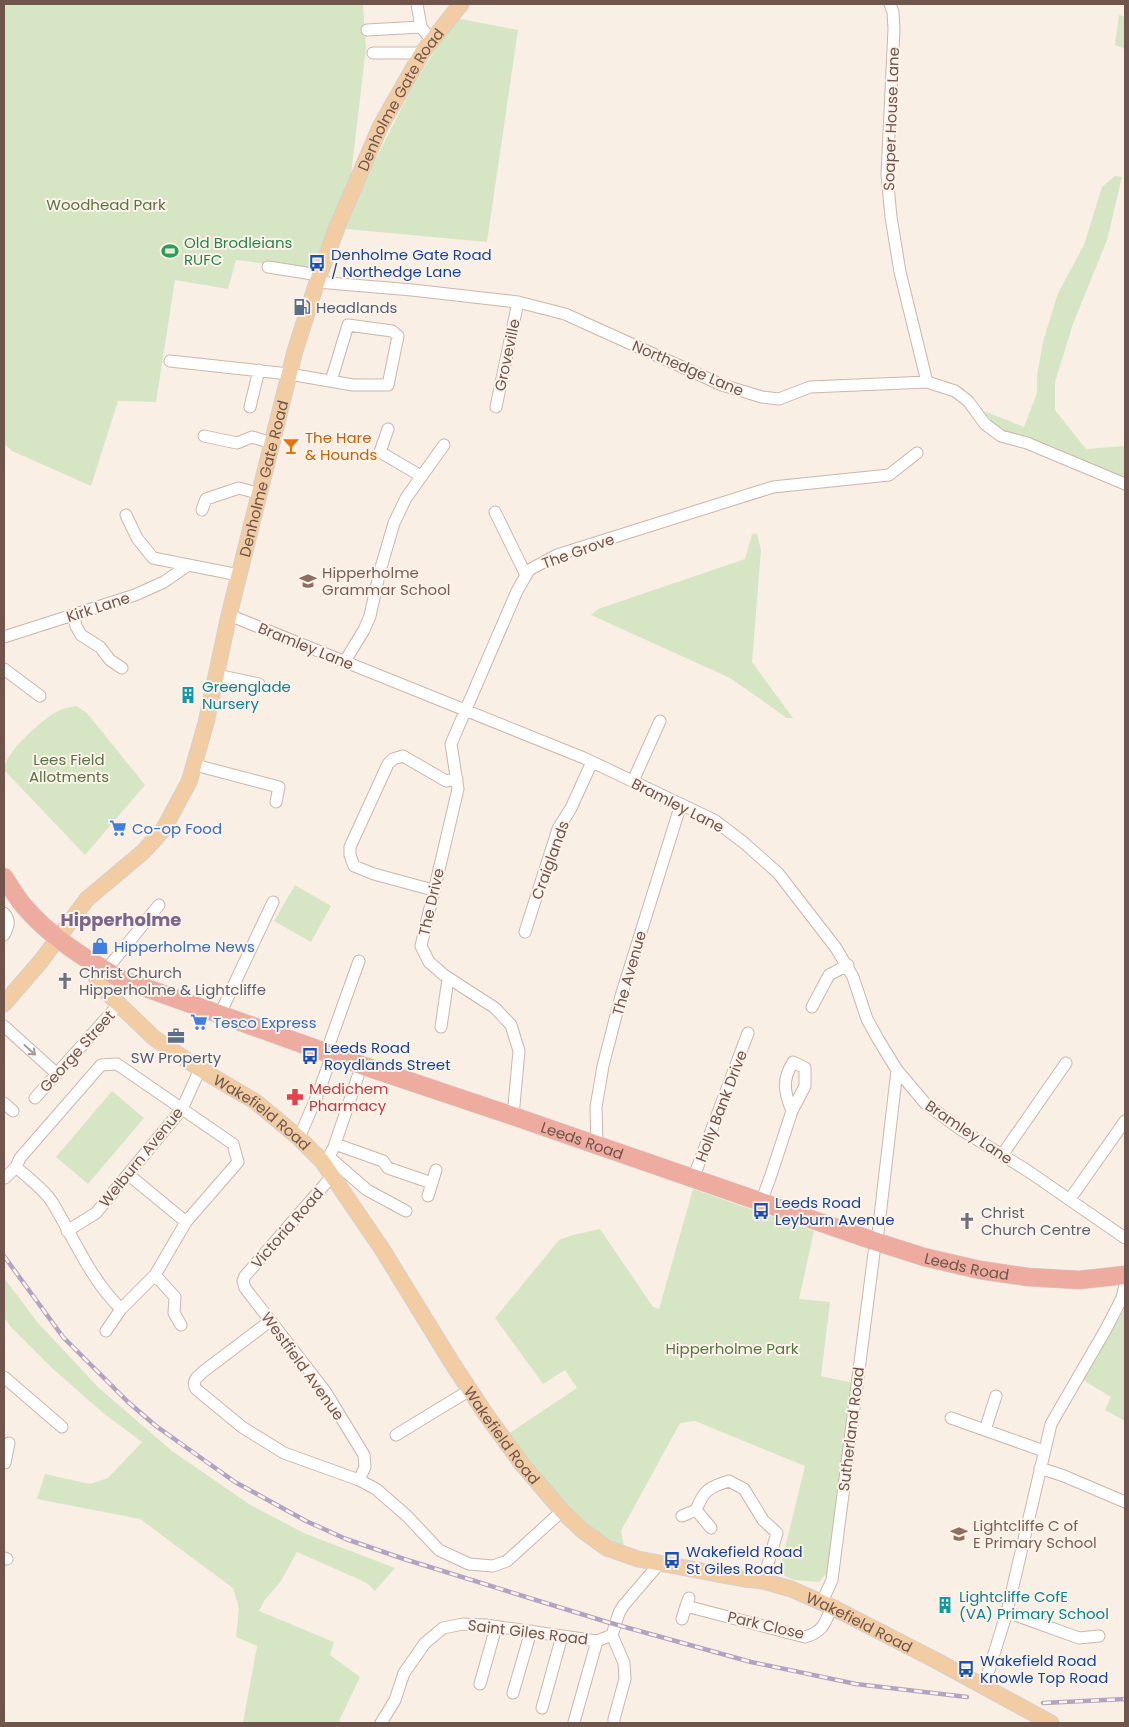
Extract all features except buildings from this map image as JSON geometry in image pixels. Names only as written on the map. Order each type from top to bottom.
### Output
[{"type":"highway","name":"Leeds Road","points":[[4,877],[24,906],[57,939],[121,979],[329,1054],[761,1202],[876,1248],[980,1270],[1028,1277],[1078,1280],[1125,1275]]},
{"type":"main road","name":"Denholme Gate Road","points":[[4,1004],[41,961],[87,899],[143,852],[163,830],[190,782],[289,374],[318,278],[337,227],[380,127],[422,53],[461,4]]},
{"type":"main road","name":"Wakefield Road","points":[[99,966],[99,985],[154,1038],[200,1069],[256,1102],[329,1166],[470,1390],[508,1446],[562,1512],[582,1530],[607,1548],[638,1559],[763,1581],[791,1589],[827,1605],[1052,1723]]},
{"type":"street","points":[[416,4],[421,28],[431,40]]},
{"type":"street","name":"Soaper House Lane","points":[[890,4],[893,12],[894,29],[887,175],[891,217],[900,272],[927,382]]},
{"type":"street","points":[[367,30],[421,28]]},
{"type":"street","points":[[373,53],[422,53]]},
{"type":"street","name":"Northedge Lane","points":[[268,267],[318,278],[518,302],[565,314],[722,385],[762,397],[779,399],[810,387],[927,382],[955,391],[968,401],[985,424],[1000,436],[1027,443],[1125,484]]},
{"type":"street","name":"Groveville","points":[[496,407],[518,302]]},
{"type":"street","points":[[170,361],[259,370],[353,385],[388,385],[398,336],[392,331],[348,326],[331,381]]},
{"type":"street","points":[[250,407],[259,370]]},
{"type":"street","points":[[388,429],[380,452],[421,476]]},
{"type":"street","points":[[204,436],[237,443],[252,437],[272,443]]},
{"type":"street","points":[[345,662],[370,616],[380,571],[394,523],[406,498],[444,445]]},
{"type":"street","name":"The Grove","points":[[467,710],[517,591],[529,570],[557,555],[773,487],[889,475],[917,454]]},
{"type":"street","points":[[202,510],[206,499],[239,488],[260,494]]},
{"type":"street","points":[[495,512],[526,575]]},
{"type":"street","points":[[126,515],[137,538],[153,558],[239,575]]},
{"type":"street","name":"Kirk Lane","points":[[4,637],[136,595],[164,582],[187,566]]},
{"type":"street","name":"Bramley Lane","points":[[229,615],[592,762],[714,820],[761,857],[778,874],[836,948],[848,965],[867,1019],[897,1070],[915,1092],[935,1112],[1070,1199],[1125,1238]]},
{"type":"street","points":[[74,616],[76,626],[82,634],[100,647],[110,660],[122,668]]},
{"type":"street","points":[[4,669],[40,696]]},
{"type":"street","points":[[217,675],[259,684]]},
{"type":"street","name":"The Drive","points":[[467,710],[451,744],[458,789],[421,946],[429,962],[448,979],[495,1008],[511,1025],[518,1051],[513,1116]]},
{"type":"street","points":[[633,781],[660,721]]},
{"type":"street","points":[[434,890],[374,874],[354,866],[350,855],[350,847],[388,764],[393,759],[403,756],[446,781],[457,779]]},
{"type":"street","name":"Craiglands","points":[[525,932],[558,829],[571,808],[592,762]]},
{"type":"street","points":[[195,765],[279,787],[276,802]]},
{"type":"street","name":"The Avenue","points":[[597,1146],[596,1107],[606,1057],[621,996],[681,804]]},
{"type":"street","points":[[220,1014],[273,902]]},
{"type":"street","points":[[99,966],[158,905]]},
{"type":"street","points":[[4,913],[7,916],[9,926],[4,936]]},
{"type":"street","points":[[299,1138],[318,1093],[359,961]]},
{"type":"street","points":[[812,1007],[829,975],[848,965]]},
{"type":"street","points":[[441,1027],[448,979]]},
{"type":"street","name":"George Street","points":[[35,1098],[119,1004]]},
{"type":"street","points":[[4,1026],[57,1074]]},
{"type":"street","name":"Holly Bank Drive","points":[[693,1178],[748,1033]]},
{"type":"street","points":[[1002,1155],[1066,1063]]},
{"type":"street","points":[[6,1178],[16,1167],[20,1158],[101,1065],[118,1064],[233,1144],[238,1162],[186,1222],[155,1275],[120,1309],[106,1331]]},
{"type":"street","name":"Welburn Avenue","points":[[67,1231],[96,1213],[182,1109],[200,1069]]},
{"type":"street","name":"Sutherland Road","points":[[827,1605],[832,1580],[876,1248],[897,1070]]},
{"type":"street","name":"Victoria Road","points":[[243,1282],[245,1276],[329,1166],[358,1076]]},
{"type":"street","points":[[761,1202],[792,1111]]},
{"type":"street","points":[[1070,1199],[1125,1121]]},
{"type":"street","points":[[336,1144],[383,1161],[388,1168],[432,1183]]},
{"type":"street","points":[[329,1166],[367,1190],[406,1211]]},
{"type":"street","points":[[16,1167],[51,1200],[67,1231],[106,1294],[120,1309]]},
{"type":"street","points":[[428,1196],[436,1170]]},
{"type":"street","points":[[128,1174],[186,1222]]},
{"type":"street","points":[[155,1275],[175,1297],[174,1313],[182,1325]]},
{"type":"street","name":"Westfield Avenue","points":[[243,1282],[245,1288],[328,1397],[364,1455],[365,1467],[359,1480]]},
{"type":"street","points":[[984,1686],[1007,1612],[1051,1424],[1106,1329],[1122,1298],[1125,1286]]},
{"type":"street","points":[[270,1320],[196,1377],[194,1386],[242,1427],[284,1453],[359,1480],[376,1489],[407,1516],[439,1550],[469,1564],[493,1566],[507,1561],[562,1512]]},
{"type":"street","points":[[4,1377],[62,1427]]},
{"type":"street","points":[[396,1435],[470,1390]]},
{"type":"street","points":[[985,1430],[996,1396]]},
{"type":"street","points":[[951,1418],[1044,1451]]},
{"type":"street","points":[[1040,1468],[1125,1502]]},
{"type":"street","points":[[682,1516],[696,1510],[702,1494],[715,1485],[729,1481],[744,1489],[763,1520],[777,1533],[763,1581]]},
{"type":"street","points":[[696,1510],[711,1528]]},
{"type":"street","points":[[614,1723],[625,1679],[624,1663],[612,1635],[623,1606],[659,1564]]},
{"type":"street","name":"Park Close","points":[[682,1619],[688,1602],[805,1637],[816,1634],[824,1626],[827,1605]]},
{"type":"street","points":[[1007,1612],[1079,1638],[1099,1636]]},
{"type":"street","name":"Saint Giles Road","points":[[381,1723],[395,1700],[404,1673],[425,1643],[443,1628],[463,1624],[496,1626],[597,1641],[612,1635]]},
{"type":"street","points":[[480,1684],[496,1626]]},
{"type":"street","points":[[513,1694],[531,1632]]},
{"type":"street","points":[[542,1708],[562,1636]]},
{"type":"street","points":[[574,1722],[597,1641]]},
{"type":"green space","name":"Old Brodleians RUFC","points":[[4,4],[363,4],[366,48],[351,175],[368,174],[416,80],[456,18],[518,30],[487,242],[346,229],[328,272],[236,260],[228,289],[175,280],[156,402],[118,401],[91,486],[12,451],[4,444]]},
{"type":"green space","points":[[1119,15],[1125,17],[1125,49],[1115,45]]},
{"type":"green space","points":[[1115,176],[1122,177],[1107,240],[1073,324],[1055,382],[1055,410],[1086,449],[1125,446],[1125,478],[1009,435],[995,426],[984,411],[1024,427],[1037,393],[1037,376],[1043,342],[1058,293],[1084,245],[1102,187]]},
{"type":"green space","points":[[752,534],[757,534],[761,550],[752,662],[793,718],[787,718],[730,678],[591,615],[598,609],[745,559]]},
{"type":"green space","name":"Lees Field Allotments","points":[[76,706],[87,713],[145,785],[85,855],[4,770],[10,754],[44,720],[60,710]]},
{"type":"green space","points":[[295,885],[331,906],[311,942],[274,921]]},
{"type":"green space","points":[[112,1091],[144,1118],[88,1184],[56,1157]]},
{"type":"green space","name":"Hipperholme Park","points":[[693,1189],[814,1231],[799,1299],[830,1302],[821,1376],[853,1383],[827,1573],[819,1582],[794,1580],[779,1573],[805,1466],[695,1421],[680,1423],[621,1531],[624,1547],[601,1534],[575,1512],[508,1434],[577,1388],[565,1370],[543,1384],[495,1318],[559,1240],[600,1229],[653,1307],[659,1309]]},
{"type":"green space","points":[[4,1278],[38,1323],[99,1388],[172,1451],[252,1506],[306,1534],[395,1568],[375,1591],[367,1583],[297,1552],[281,1581],[264,1601],[259,1611],[334,1642],[330,1655],[360,1677],[339,1721],[343,1723],[243,1723],[257,1646],[236,1637],[239,1608],[233,1588],[140,1519],[37,1499],[45,1474],[90,1484],[108,1478],[142,1442],[102,1412],[53,1369],[11,1327],[4,1318]]},
{"type":"green space","points":[[1125,1308],[1125,1421],[1105,1410],[1111,1397],[1083,1380]]},
{"type":"railway","points":[[4,1256],[63,1337],[128,1402],[156,1426],[235,1482],[306,1521],[346,1539],[404,1559],[607,1622],[751,1662],[856,1684],[967,1697]]},
{"type":"railway","points":[[1043,1703],[1125,1699]]},
{"type":"place","name":"Old Brodleians RUFC","points":[[170,251]]},
{"type":"place","name":"Denholme Gate Road / Northedge Lane","points":[[317,263]]},
{"type":"place","name":"Headlands","points":[[302,307]]},
{"type":"place","name":"The Hare & Hounds","points":[[291,446]]},
{"type":"place","name":"Hipperholme Grammar School","points":[[308,581]]},
{"type":"place","name":"Greenglade Nursery","points":[[188,695]]},
{"type":"place","name":"Co-op Food","points":[[118,828]]},
{"type":"place","name":"Hipperholme News","points":[[100,946]]},
{"type":"place","name":"Christ Church Hipperholme & Lightcliffe","points":[[65,981]]},
{"type":"place","name":"Tesco Express","points":[[199,1022]]},
{"type":"place","name":"SW Property","points":[[176,1036]]},
{"type":"place","name":"Leeds Road Roydlands Street","points":[[310,1056]]},
{"type":"place","name":"Medichem Pharmacy","points":[[295,1097]]},
{"type":"place","name":"Leeds Road Leyburn Avenue","points":[[761,1211]]},
{"type":"place","name":"Christ Church Centre","points":[[967,1221]]},
{"type":"place","name":"Lightcliffe C of E Primary School","points":[[959,1534]]},
{"type":"place","name":"Wakefield Road St Giles Road","points":[[672,1560]]},
{"type":"place","name":"Lightcliffe CofE (VA) Primary School","points":[[945,1605]]},
{"type":"place","name":"Wakefield Road Knowle Top Road","points":[[966,1669]]},
{"type":"district","name":"Hipperholme","points":[[121,919]]},
{"type":"park label","name":"Woodhead Park","points":[[106,204]]}]
